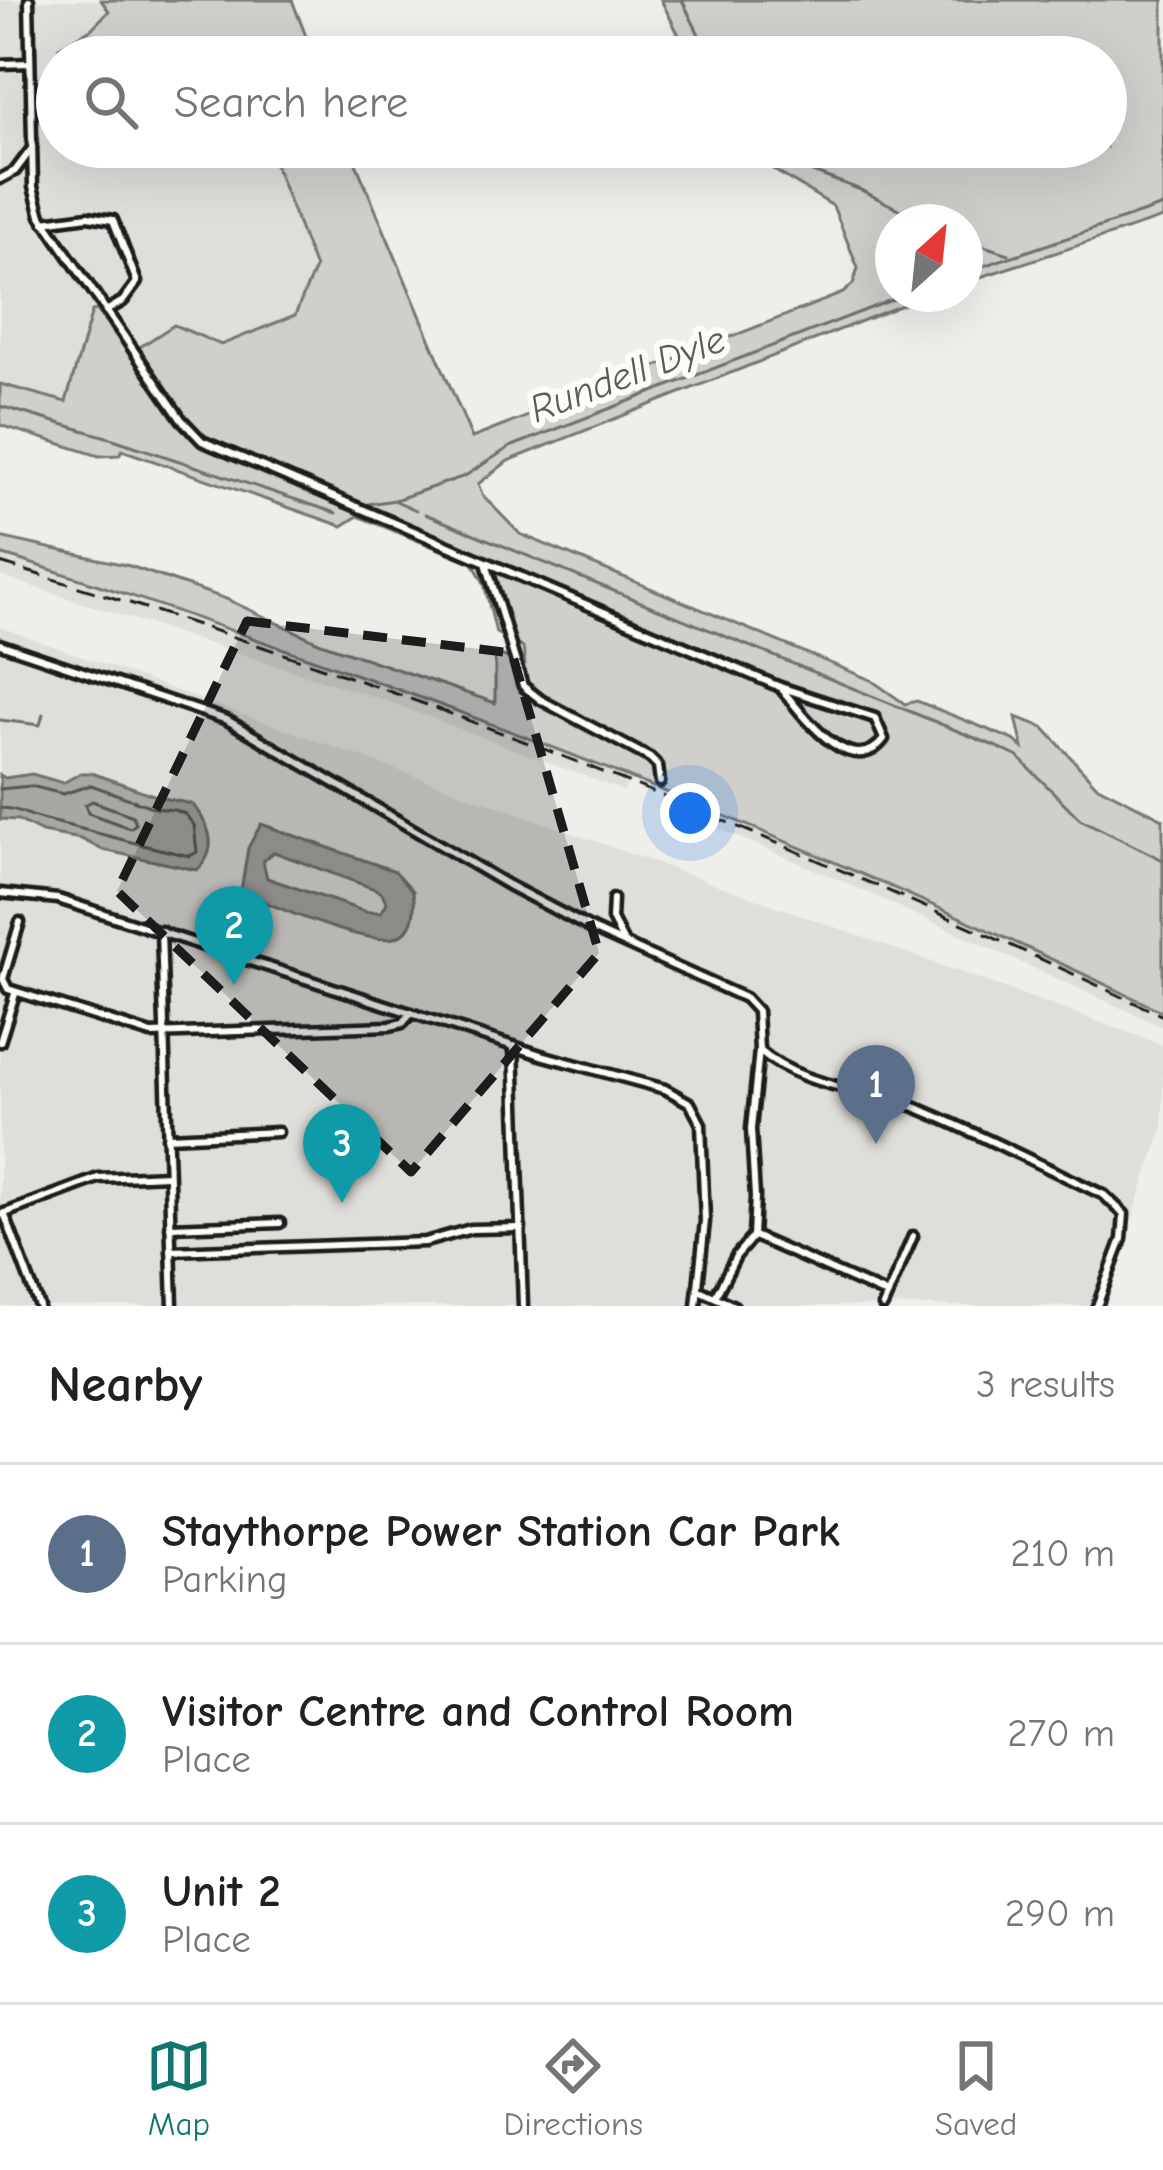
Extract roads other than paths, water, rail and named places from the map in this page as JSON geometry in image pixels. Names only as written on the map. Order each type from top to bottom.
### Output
[{"type":"lane","points":[[29,0],[33,187],[44,221],[181,419],[202,441],[780,687],[874,718],[884,739],[876,751],[862,754],[838,746],[812,726],[780,687]]},
{"type":"lane","points":[[0,64],[30,63]]},
{"type":"lane","points":[[0,179],[15,171],[32,148]]},
{"type":"lane","points":[[44,221],[88,216],[113,220],[137,282],[123,301],[106,311]]},
{"type":"lane","points":[[486,563],[523,686],[650,758],[658,766],[660,782]]},
{"type":"lane","points":[[0,644],[227,720],[508,885],[746,998],[757,1011],[759,1050],[751,1129],[753,1235],[715,1297]]},
{"type":"lane","points":[[0,893],[49,897],[161,931],[514,1046],[614,1072],[691,1103],[701,1124],[705,1221],[696,1306]]},
{"type":"lane","points":[[613,899],[612,919],[625,944]]},
{"type":"lane","points":[[20,922],[4,985],[16,993],[142,1033],[390,1026],[403,1023],[411,1013]]},
{"type":"lane","points":[[161,931],[172,1306]]},
{"type":"lane","points":[[0,1042],[16,993]]},
{"type":"lane","points":[[514,1046],[523,1306]]},
{"type":"lane","points":[[759,1050],[829,1085],[914,1107],[1112,1201],[1124,1214],[1125,1229],[1097,1306]]},
{"type":"lane","points":[[167,1137],[278,1132]]},
{"type":"lane","points":[[39,1306],[2,1214],[98,1178],[168,1175]]},
{"type":"lane","points":[[170,1227],[280,1223]]},
{"type":"lane","points":[[171,1251],[425,1242],[471,1229],[521,1228]]},
{"type":"lane","points":[[753,1235],[888,1295]]},
{"type":"lane","points":[[884,1306],[913,1237]]},
{"type":"lane","points":[[699,1290],[734,1306]]},
{"type":"water","points":[[81,773],[192,804],[210,837],[204,862],[197,870],[103,850],[18,820],[0,819],[0,775],[32,774],[63,783]]},
{"type":"water","points":[[261,824],[395,871],[413,891],[410,925],[394,938],[362,936],[241,891],[248,848]],"holes":[[[274,852],[375,889],[387,903],[381,912],[366,912],[267,878],[263,861]]]},
{"type":"waterway","points":[[682,0],[700,36]]},
{"type":"waterway","points":[[802,168],[889,204]]},
{"type":"waterway","name":"Rundell Dyle","points":[[983,266],[1163,206]]},
{"type":"waterway","points":[[983,246],[1009,254]]},
{"type":"waterway","name":"Rundell Dyle","points":[[368,504],[395,500],[465,476],[510,447],[875,306]]},
{"type":"waterway","points":[[0,406],[336,513]]},
{"type":"waterway","points":[[396,501],[416,510]]},
{"type":"waterway","points":[[425,514],[997,747],[1018,757],[1080,819],[1163,860]]},
{"type":"waterway","points":[[0,720],[40,725],[43,714]]},
{"type":"railway","points":[[0,563],[298,659],[590,767],[878,886],[1163,1016]]},
{"type":"place","name":"Visitor Centre and Control Room","points":[[234,985]]},
{"type":"place","name":"Staythorpe Power Station Car Park","points":[[876,1144]]},
{"type":"place","name":"Unit 2","points":[[342,1203]]}]
